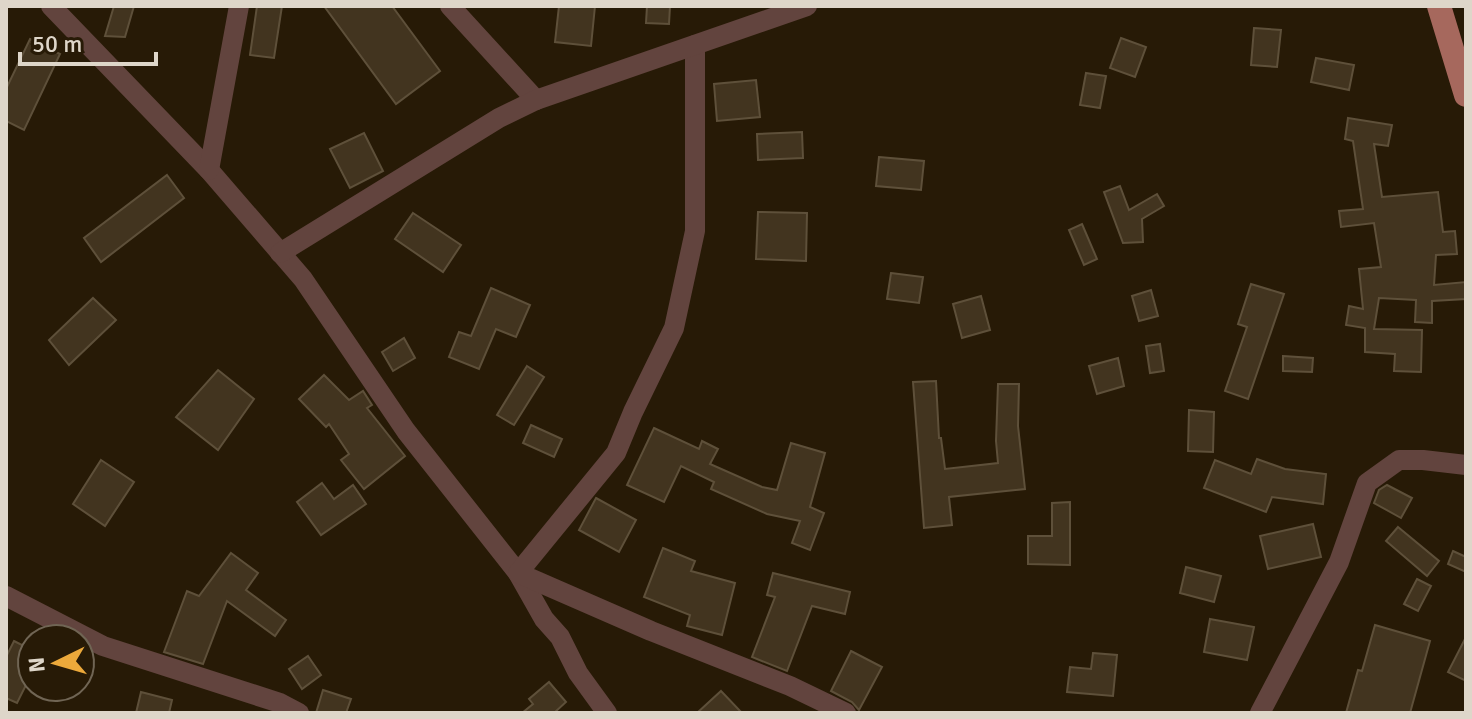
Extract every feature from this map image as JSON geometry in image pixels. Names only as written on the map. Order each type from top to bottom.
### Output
[{"type":"main road","points":[[1439,6],[1466,95]]},
{"type":"street","points":[[51,6],[209,170],[303,279],[406,431],[518,573],[544,619],[560,637],[578,673],[607,713]]},
{"type":"street","points":[[209,170],[239,6]]},
{"type":"street","points":[[280,253],[499,118],[536,100],[807,6]]},
{"type":"street","points":[[452,7],[536,100]]},
{"type":"street","points":[[518,573],[616,453],[674,328],[695,231],[695,45]]},
{"type":"street","points":[[1260,713],[1339,562],[1367,483],[1399,460],[1466,465]]},
{"type":"street","points":[[518,573],[651,631],[790,686],[846,713]]},
{"type":"street","points":[[6,596],[103,646],[299,713]]},
{"type":"building","points":[[114,6],[134,6],[125,37],[105,36]]},
{"type":"building","points":[[257,6],[282,6],[274,58],[250,55]]},
{"type":"building","points":[[324,6],[392,6],[440,71],[396,104]]},
{"type":"building","points":[[559,6],[595,6],[591,46],[555,42]]},
{"type":"building","points":[[647,6],[670,6],[669,24],[646,23]]},
{"type":"building","points":[[1254,28],[1281,30],[1277,67],[1251,65]]},
{"type":"building","points":[[1121,38],[1146,47],[1135,77],[1110,68]]},
{"type":"building","points":[[30,39],[60,54],[24,130],[6,121],[6,89]]},
{"type":"building","points":[[1316,58],[1354,65],[1349,90],[1311,82]]},
{"type":"building","points":[[1086,73],[1106,76],[1100,108],[1080,105]]},
{"type":"building","points":[[756,80],[760,117],[717,121],[714,84]]},
{"type":"building","points":[[1348,118],[1392,125],[1388,146],[1374,144],[1382,197],[1438,192],[1443,232],[1455,231],[1457,254],[1436,255],[1434,285],[1466,282],[1466,299],[1432,301],[1432,323],[1415,322],[1416,300],[1379,298],[1374,329],[1422,330],[1421,372],[1394,371],[1395,354],[1365,352],[1365,328],[1346,325],[1349,306],[1363,309],[1359,269],[1381,267],[1374,223],[1341,227],[1339,211],[1363,209],[1353,141],[1345,139]]},
{"type":"building","points":[[802,132],[803,158],[758,160],[757,134]]},
{"type":"building","points":[[364,133],[383,171],[350,188],[330,149]]},
{"type":"building","points":[[879,157],[924,161],[921,190],[876,186]]},
{"type":"building","points":[[167,175],[184,198],[101,262],[84,238]]},
{"type":"building","points":[[1120,186],[1129,210],[1157,194],[1164,206],[1142,219],[1143,242],[1123,243],[1104,192]]},
{"type":"building","points":[[758,212],[807,213],[806,261],[756,259]]},
{"type":"building","points":[[413,213],[461,245],[443,272],[395,239]]},
{"type":"building","points":[[1082,224],[1097,259],[1084,265],[1069,230]]},
{"type":"building","points":[[891,273],[923,277],[919,303],[887,299]]},
{"type":"building","points":[[1251,284],[1284,294],[1248,399],[1225,391],[1247,327],[1238,324]]},
{"type":"building","points":[[491,288],[530,305],[516,337],[496,329],[479,369],[449,357],[459,332],[471,336]]},
{"type":"building","points":[[1151,290],[1158,316],[1139,321],[1132,296]]},
{"type":"building","points":[[981,296],[990,330],[962,338],[953,304]]},
{"type":"building","points":[[93,298],[116,320],[69,365],[49,340]]},
{"type":"building","points":[[404,338],[415,358],[393,371],[382,352]]},
{"type":"building","points":[[1160,344],[1164,371],[1150,373],[1146,346]]},
{"type":"building","points":[[1283,356],[1313,358],[1312,372],[1283,371]]},
{"type":"building","points":[[1118,358],[1124,386],[1097,394],[1089,366]]},
{"type":"building","points":[[527,366],[544,377],[514,425],[497,415]]},
{"type":"building","points":[[218,370],[254,399],[218,450],[176,417]]},
{"type":"building","points":[[324,375],[349,400],[363,391],[372,405],[367,408],[405,456],[364,489],[341,460],[349,454],[329,424],[326,427],[299,399]]},
{"type":"building","points":[[936,381],[939,438],[945,469],[998,463],[998,384],[1019,384],[1018,426],[1025,489],[949,497],[952,525],[924,528],[913,382]]},
{"type":"building","points":[[1189,410],[1214,412],[1213,452],[1188,451]]},
{"type":"building","points":[[531,425],[562,439],[554,457],[523,443]]},
{"type":"building","points":[[654,428],[699,449],[702,441],[718,449],[710,464],[762,487],[777,490],[791,443],[825,453],[810,507],[824,513],[810,550],[792,543],[800,521],[767,514],[711,489],[714,482],[681,466],[664,502],[627,485]]},
{"type":"building","points":[[1257,459],[1285,469],[1326,474],[1323,504],[1272,497],[1266,512],[1204,488],[1215,460],[1251,474]]},
{"type":"building","points":[[101,460],[134,482],[105,526],[73,504]]},
{"type":"building","points":[[322,483],[334,499],[353,485],[366,504],[321,535],[297,502]]},
{"type":"building","points":[[1387,485],[1412,498],[1401,518],[1374,503],[1379,490]]},
{"type":"building","points":[[596,498],[636,520],[619,552],[579,530]]},
{"type":"building","points":[[1070,502],[1070,565],[1028,564],[1028,536],[1052,536],[1052,503]]},
{"type":"building","points":[[1313,524],[1321,557],[1268,569],[1260,536]]},
{"type":"building","points":[[1398,527],[1439,561],[1427,576],[1386,541]]},
{"type":"building","points":[[663,548],[695,561],[691,571],[735,583],[722,635],[687,626],[690,615],[644,597]]},
{"type":"building","points":[[1453,551],[1466,557],[1466,572],[1448,564]]},
{"type":"building","points":[[231,553],[258,573],[246,590],[286,620],[275,636],[227,601],[203,664],[164,652],[187,591],[199,596]]},
{"type":"building","points":[[1186,567],[1221,576],[1214,602],[1180,593]]},
{"type":"building","points":[[773,573],[850,592],[845,614],[812,606],[787,671],[752,657],[775,597],[767,595]]},
{"type":"building","points":[[1417,579],[1431,586],[1418,611],[1404,604]]},
{"type":"building","points":[[1210,619],[1254,627],[1247,660],[1204,652]]},
{"type":"building","points":[[1375,625],[1430,641],[1410,713],[1346,713]]},
{"type":"building","points":[[1466,637],[1466,681],[1448,672]]},
{"type":"building","points":[[16,642],[16,703],[6,698],[6,657]]},
{"type":"building","points":[[851,651],[882,667],[859,710],[852,702],[831,691]]},
{"type":"building","points":[[1093,653],[1117,655],[1113,696],[1067,692],[1070,667],[1091,669]]},
{"type":"building","points":[[308,656],[321,675],[302,689],[289,669]]},
{"type":"building","points":[[549,682],[566,702],[554,713],[522,713],[533,704],[529,699]]},
{"type":"building","points":[[323,690],[351,699],[346,713],[316,713]]},
{"type":"building","points":[[721,691],[742,713],[697,713]]},
{"type":"building","points":[[141,692],[172,700],[169,713],[136,713]]}]
